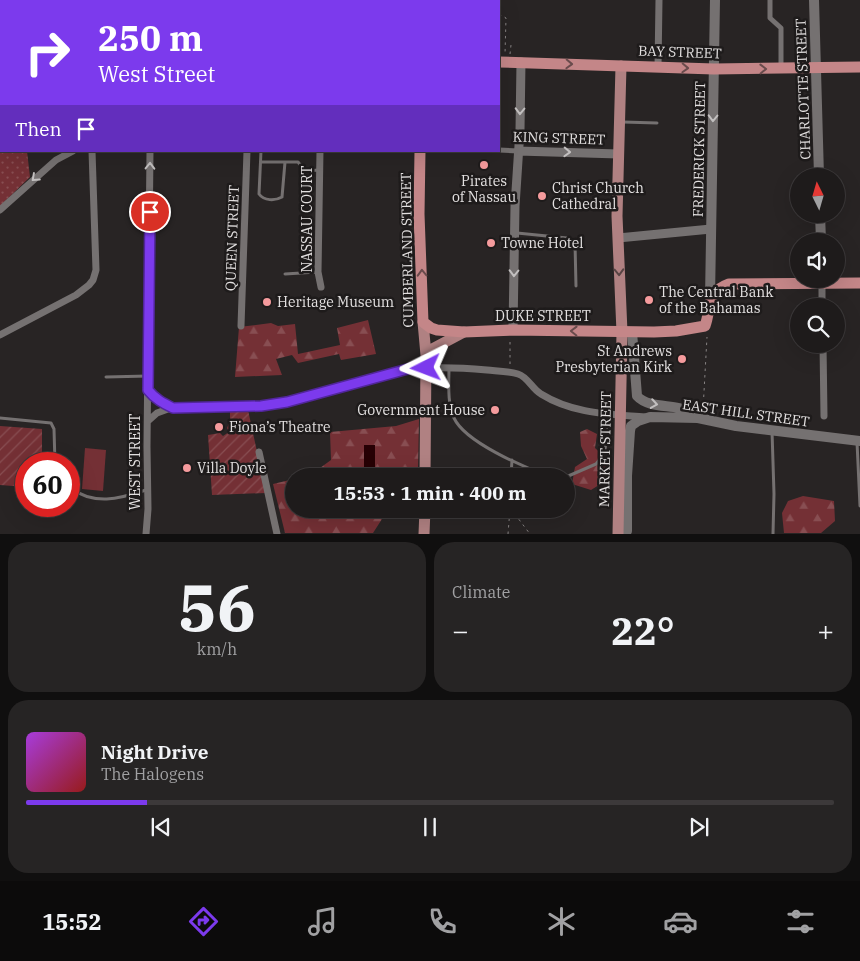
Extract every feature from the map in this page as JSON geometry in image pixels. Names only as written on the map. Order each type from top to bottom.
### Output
[{"type":"highway","name":"BAY STREET","points":[[505,59],[521,62],[714,69],[860,67]]},
{"type":"highway","name":"CUMBERLAND STREET","points":[[419,153],[419,214],[424,322]]},
{"type":"highway","points":[[710,298],[720,288],[729,284],[790,282]]},
{"type":"highway","points":[[845,282],[860,283]]},
{"type":"highway","name":"DUKE STREET","points":[[424,322],[437,330],[464,332],[676,331],[702,327],[706,323],[710,298]]},
{"type":"main road","name":"FREDERICK STREET","points":[[710,298],[715,0]]},
{"type":"main road","name":"CHARLOTTE STREET","points":[[814,0],[819,168]]},
{"type":"main road","name":"MARKET STREET","points":[[621,66],[617,216],[627,332],[624,533]]},
{"type":"main road","name":"CUMBERLAND STREET","points":[[424,322],[426,362],[425,468]]},
{"type":"main road","name":"DUKE STREET","points":[[426,362],[434,348],[464,332]]},
{"type":"main road","points":[[627,332],[637,396],[646,402],[678,408],[698,418]]},
{"type":"main road","points":[[624,533],[631,426],[638,421],[650,417]]},
{"type":"main road","name":"EAST HILL STREET","points":[[650,417],[698,418],[736,426],[859,441]]},
{"type":"main road","points":[[424,534],[425,518]]},
{"type":"street","points":[[658,67],[659,0]]},
{"type":"street","points":[[770,0],[770,18],[780,28],[781,68]]},
{"type":"street","points":[[511,333],[521,62]]},
{"type":"street","name":"KING STREET","points":[[500,150],[618,154]]},
{"type":"street","points":[[55,152],[56,160]]},
{"type":"street","points":[[0,210],[56,160],[71,152]]},
{"type":"street","points":[[0,336],[76,295],[89,286],[93,280],[96,270],[92,152]]},
{"type":"street","name":"WEST STREET","points":[[146,534],[148,489],[150,152]]},
{"type":"street","name":"QUEEN STREET","points":[[241,326],[247,152]]},
{"type":"street","name":"NASSAU COURT","points":[[320,152],[318,272],[321,287]]},
{"type":"street","points":[[618,238],[711,229]]},
{"type":"street","points":[[823,353],[824,416]]},
{"type":"street","name":"EAST HILL STREET","points":[[173,408],[261,406],[287,402],[426,362],[449,367],[520,374],[539,393],[572,408],[591,413],[650,417]]},
{"type":"street","points":[[148,390],[157,399],[173,408]]},
{"type":"street","points":[[148,421],[157,413],[173,408]]},
{"type":"street","points":[[258,452],[277,534]]},
{"type":"lane","points":[[620,122],[657,123]]},
{"type":"lane","points":[[261,152],[259,194],[268,200],[282,197],[285,162]]},
{"type":"lane","points":[[261,162],[298,162],[305,171],[320,170]]},
{"type":"lane","points":[[514,233],[567,238],[568,243],[575,243],[576,286]]},
{"type":"lane","points":[[285,274],[310,274],[318,272]]},
{"type":"lane","points":[[449,367],[450,406],[453,417],[462,431],[527,468]]},
{"type":"lane","points":[[106,377],[148,376]]},
{"type":"lane","points":[[575,473],[596,464],[604,454],[612,415]]},
{"type":"lane","points":[[0,418],[51,423],[54,429],[55,452]]},
{"type":"lane","points":[[772,430],[773,534]]},
{"type":"lane","points":[[859,441],[860,506]]},
{"type":"lane","points":[[512,460],[512,468]]},
{"type":"lane","points":[[80,495],[96,499],[120,498],[148,489]]},
{"type":"path","points":[[500,15],[506,18],[505,59]]},
{"type":"path","points":[[505,59],[511,45]]},
{"type":"path","points":[[510,361],[511,333]]},
{"type":"path","points":[[704,405],[708,338]]},
{"type":"path","points":[[508,534],[509,518]]},
{"type":"path","points":[[517,518],[530,534]]},
{"type":"green space","points":[[0,152],[27,152],[30,177],[0,206]]},
{"type":"green space","points":[[368,320],[376,354],[341,360],[339,354],[298,363],[292,355],[276,359],[282,375],[235,377],[239,327],[271,323],[278,326],[295,324],[298,354],[340,345],[337,328]]},
{"type":"green space","points":[[248,410],[266,493],[212,495],[208,435],[220,433],[223,436],[229,432],[227,428],[230,421],[230,411]]},
{"type":"green space","points":[[419,419],[418,468],[320,468],[331,460],[330,432],[396,426]]},
{"type":"green space","points":[[0,426],[42,429],[42,452],[15,452],[15,486],[0,485]]},
{"type":"green space","points":[[587,429],[597,434],[595,448],[608,460],[610,478],[591,490],[575,485],[575,467],[587,459],[581,446],[580,432]]},
{"type":"green space","points":[[85,448],[106,450],[103,491],[82,489]]},
{"type":"green space","points":[[285,481],[285,518],[382,519],[373,533],[285,533],[273,484]]},
{"type":"green space","points":[[803,496],[834,501],[835,521],[821,533],[784,533],[782,513],[788,501]]},
{"type":"shaded area","points":[[364,445],[375,445],[375,468],[364,468]]},
{"type":"place","name":"Pirates of Nassau","points":[[484,165]]},
{"type":"place","name":"Christ Church Cathedral","points":[[542,196]]},
{"type":"place","name":"Towne Hotel","points":[[491,243]]},
{"type":"place","name":"The Central Bank of the Bahamas","points":[[649,300]]},
{"type":"place","name":"Heritage Museum","points":[[267,302]]},
{"type":"place","name":"St Andrews Presbyterian Kirk","points":[[682,359]]},
{"type":"place","name":"Government House","points":[[495,410]]},
{"type":"place","name":"Fiona’s Theatre","points":[[219,427]]},
{"type":"place","name":"Villa Doyle","points":[[187,468]]},
{"type":"route","points":[[150,212],[148,390],[164,404],[173,408],[261,406],[287,402],[426,364],[426,368]]}]
